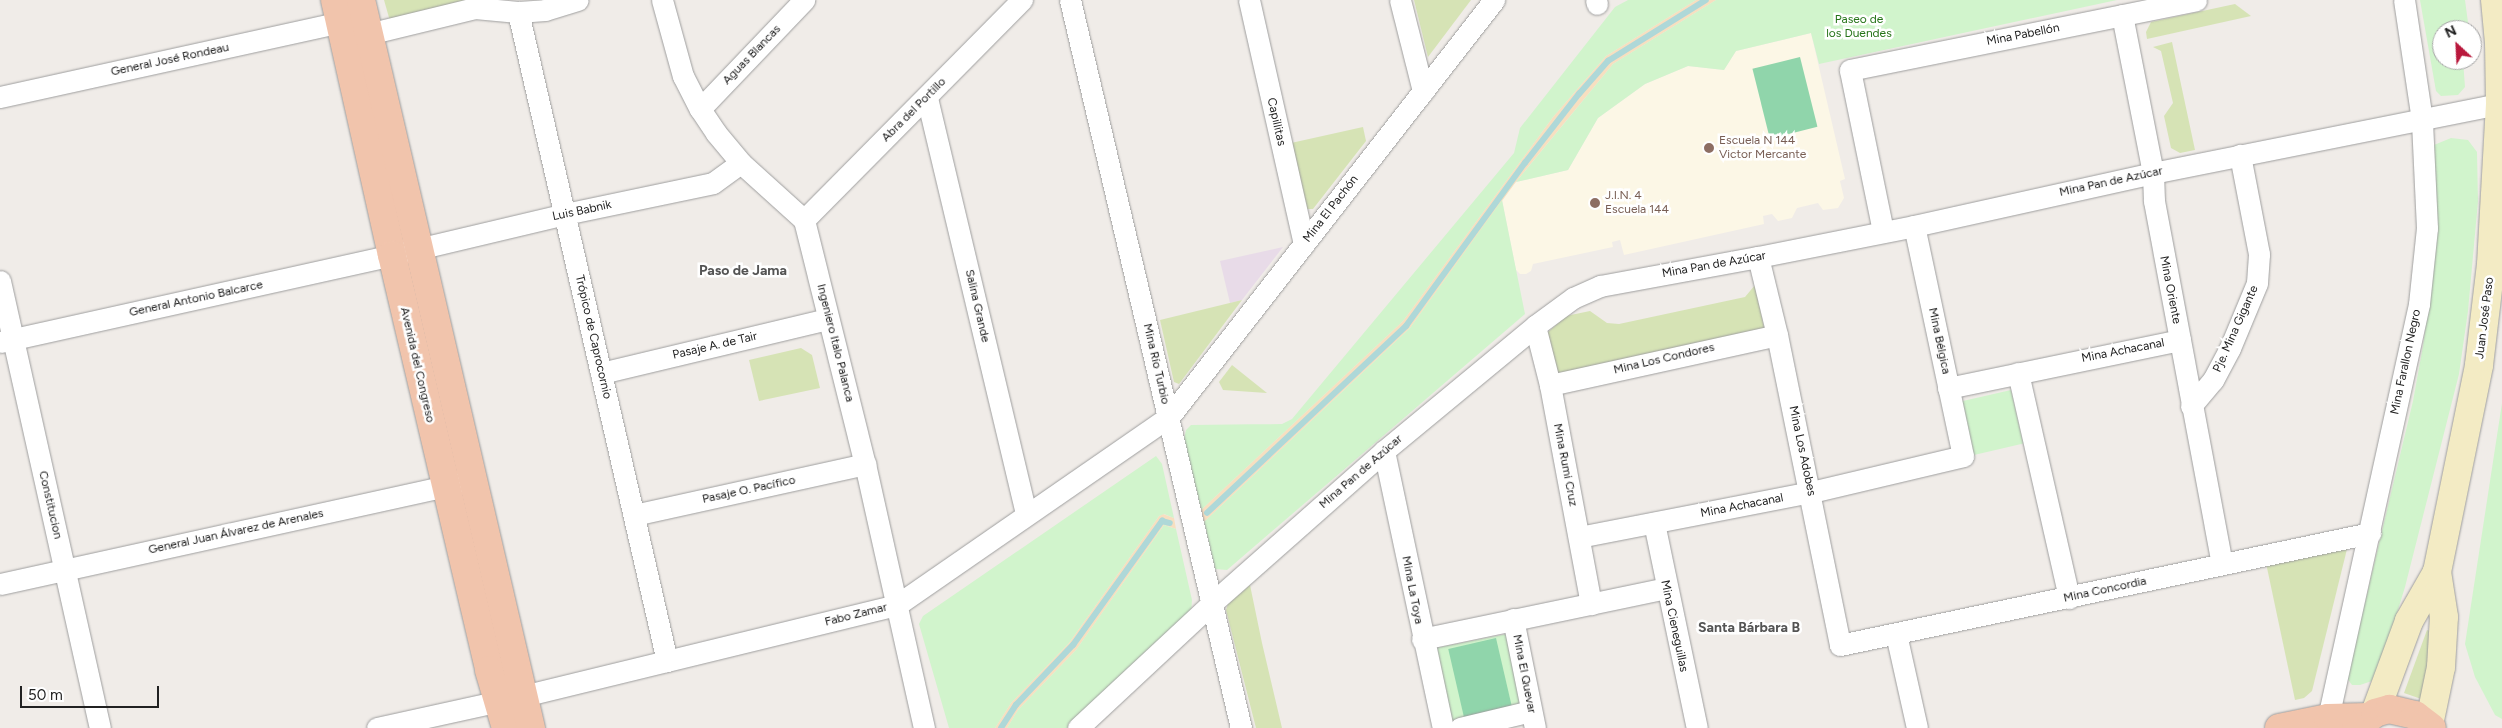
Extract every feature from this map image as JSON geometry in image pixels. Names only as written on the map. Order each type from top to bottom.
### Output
[{"type":"main road","name":"Avenida del Congreso","points":[[361,0],[472,480],[510,699],[506,728]]},
{"type":"main road","name":"Juan José Paso","points":[[2431,726],[2441,667],[2444,617],[2438,572],[2480,365],[2491,265],[2501,104],[2499,43],[2495,0]]},
{"type":"main road","name":"Avenida del Congreso","points":[[338,11],[446,487],[510,699],[531,728]]},
{"type":"main road","name":"Juan José Paso","points":[[2367,720],[2409,621],[2438,572]]},
{"type":"main road","points":[[2278,728],[2328,718],[2367,720],[2389,710],[2415,715],[2431,726]]},
{"type":"street","points":[[338,11],[368,34],[475,8],[518,12],[545,10],[578,0]]},
{"type":"street","points":[[662,0],[683,76],[700,109],[716,133],[741,162],[804,220]]},
{"type":"street","name":"Aguas Blancas","points":[[700,109],[804,0]]},
{"type":"street","name":"Abra del Portillo","points":[[804,220],[1022,0]]},
{"type":"street","name":"Mina Río Turbio","points":[[1070,0],[1169,417],[1210,605],[1241,728]]},
{"type":"street","name":"Capillitas","points":[[1249,0],[1304,244]]},
{"type":"street","points":[[1400,0],[1423,91]]},
{"type":"street","name":"Mina El Pachón","points":[[1169,417],[1494,0]]},
{"type":"street","name":"Mina Pabellón","points":[[1883,231],[1850,70],[2196,0]]},
{"type":"street","name":"Mina Farallon Negro","points":[[2328,718],[2419,304],[2426,228],[2422,120],[2404,0]]},
{"type":"street","name":"General José Rondeau","points":[[0,98],[338,11]]},
{"type":"street","name":"Trópico de Caprocornio","points":[[518,12],[667,662]]},
{"type":"street","name":"Mina Oriente","points":[[2122,15],[2153,173],[2154,201],[2222,564]]},
{"type":"street","name":"Salina Grande","points":[[927,98],[1026,514]]},
{"type":"street","name":"Mina Pan de Azúcar","points":[[1078,728],[1210,605],[1384,451],[1535,326],[1573,298],[1600,286],[1914,226],[2153,173],[2501,104]]},
{"type":"street","name":"Pje. Mina Gigante","points":[[2191,406],[2213,380],[2230,348],[2257,283],[2259,254],[2240,155]]},
{"type":"street","name":"Luis Babnik","points":[[392,255],[564,214],[713,182],[741,162]]},
{"type":"street","name":"Ingeniero Italo Palanca","points":[[804,220],[865,464],[924,728]]},
{"type":"street","name":"Mina Bélgica","points":[[1914,226],[1963,456]]},
{"type":"street","name":"General Antonio Balcarce","points":[[6,341],[392,255]]},
{"type":"street","name":"Mina Los Adobes","points":[[1758,257],[1778,335],[1811,492],[1840,645]]},
{"type":"street","name":"Constitucion","points":[[0,281],[6,341],[65,570],[100,728]]},
{"type":"street","name":"Pasaje A. de Tair","points":[[601,373],[828,319]]},
{"type":"street","name":"Mina Rumi Cruz","points":[[1535,326],[1550,385],[1591,604]]},
{"type":"street","name":"Mina Los Condores","points":[[1550,385],[1778,335]]},
{"type":"street","name":"Mina Achacanal","points":[[1948,388],[2180,340]]},
{"type":"street","points":[[2018,373],[2069,598]]},
{"type":"street","name":"Fabo Zamar","points":[[377,728],[667,662],[897,605],[1026,514],[1169,417]]},
{"type":"street","name":"Mina La Toya","points":[[1384,451],[1422,638],[1443,728]]},
{"type":"street","name":"Mina Achacanal","points":[[1579,537],[1811,492],[1963,456]]},
{"type":"street","name":"Pasaje O. Pacífico","points":[[634,515],[865,464]]},
{"type":"street","name":"General Juan Álvarez de Arenales","points":[[0,584],[472,480]]},
{"type":"street","name":"Mina Cieneguillas","points":[[1654,523],[1696,728]]},
{"type":"street","name":"Mina Concordia","points":[[1840,645],[2370,533]]},
{"type":"street","points":[[1422,638],[1666,588]]},
{"type":"street","name":"Mina El Quevar","points":[[1513,619],[1533,719]]},
{"type":"street","points":[[1896,634],[1916,728]]},
{"type":"street","points":[[1460,728],[1533,719]]},
{"type":"shaded area","name":"Escuela N 144 Victor Mercante","points":[[1811,33],[1845,179],[1840,181],[1844,198],[1838,208],[1823,210],[1818,203],[1797,208],[1792,218],[1778,221],[1772,214],[1763,216],[1764,224],[1624,255],[1620,240],[1612,242],[1613,247],[1533,264],[1531,271],[1526,274],[1520,274],[1516,270],[1502,200],[1516,182],[1568,170],[1598,118],[1645,84],[1688,66],[1724,70],[1736,51]]},
{"type":"shaded area","points":[[1283,247],[1242,300],[1230,303],[1220,261]]},
{"type":"green space","points":[[384,0],[498,0],[390,21]]},
{"type":"green space","points":[[1414,0],[1471,0],[1428,57]]},
{"type":"green space","points":[[1628,0],[1696,0],[1606,56],[1553,117],[1403,321],[1201,510],[1184,439],[1186,430],[1191,425],[1282,424],[1292,419],[1514,153],[1520,128],[1615,7]]},
{"type":"green space","name":"Paseo de los Duendes","points":[[1716,0],[2117,0],[1819,64],[1811,33],[1736,51],[1724,70],[1688,66],[1645,84],[1598,118],[1568,170],[1516,182],[1613,64]]},
{"type":"green space","points":[[2420,0],[2465,0],[2468,20],[2432,20],[2432,68]]},
{"type":"green space","points":[[2235,4],[2251,16],[2147,39],[2146,32],[2151,22]]},
{"type":"green space","points":[[2172,42],[2195,150],[2180,153],[2171,148],[2164,116],[2173,103],[2161,51],[2153,47]]},
{"type":"green space","points":[[1800,57],[1817,127],[1770,139],[1752,69]]},
{"type":"green space","points":[[2432,70],[2464,70],[2465,87],[2458,95],[2441,96],[2436,91]]},
{"type":"green space","points":[[1363,127],[1366,141],[1313,209],[1306,209],[1291,143]]},
{"type":"green space","points":[[2451,138],[2468,140],[2477,152],[2478,201],[2468,311],[2459,374],[2405,587],[2381,665],[2375,680],[2360,685],[2352,685],[2347,678],[2413,401],[2423,346],[2431,284],[2434,145]]},
{"type":"green space","points":[[1502,200],[1525,314],[1227,570],[1215,569],[1204,522],[1410,328]]},
{"type":"green space","points":[[1755,285],[1765,332],[1555,377],[1547,333],[1566,316],[1590,311],[1607,323],[1619,324],[1745,297]]},
{"type":"green space","points":[[1242,300],[1179,384],[1174,382],[1160,320]]},
{"type":"green space","points":[[801,348],[812,355],[820,388],[759,401],[749,360]]},
{"type":"green space","points":[[1232,365],[1267,393],[1223,390],[1219,382]]},
{"type":"green space","points":[[2011,390],[2023,444],[1970,456],[1957,402]]},
{"type":"green space","points":[[2502,403],[2502,719],[2495,715],[2475,677],[2465,644]]},
{"type":"green space","points":[[1156,456],[1162,464],[1174,518],[1164,514],[1159,516],[1069,643],[1011,703],[995,728],[949,728],[919,624],[923,616]]},
{"type":"green space","points":[[1164,525],[1176,529],[1192,600],[1191,613],[1069,728],[1007,728],[1018,710],[1076,650]]},
{"type":"green space","points":[[2348,545],[2312,691],[2304,698],[2295,700],[2266,563]]},
{"type":"green space","points":[[1250,585],[1282,728],[1256,728],[1226,610],[1228,604]]},
{"type":"green space","points":[[2427,630],[2430,631],[2427,701],[2404,693]]},
{"type":"green space","points":[[1507,634],[1522,709],[1446,723],[1431,649]]},
{"type":"green space","points":[[1496,638],[1513,710],[1465,721],[1448,649]]},
{"type":"sand","points":[[1696,0],[1716,0],[1613,64],[1515,183],[1410,328],[1204,522],[1201,510],[1403,321],[1553,117],[1606,56]]},
{"type":"sand","points":[[1163,514],[1174,518],[1176,529],[1164,525],[1076,650],[1018,710],[1007,728],[995,728],[1011,703],[1069,643],[1159,516]]},
{"type":"waterway","points":[[1207,513],[1406,326],[1525,163],[1579,94],[1608,61],[1706,0]]},
{"type":"waterway","points":[[1001,728],[1016,705],[1073,645],[1162,521],[1170,523]]},
{"type":"place","name":"Escuela N 144 Victor Mercante","points":[[1709,148]]},
{"type":"place","name":"J.I.N. 4 Escuela 144","points":[[1595,203]]},
{"type":"district","name":"Paso de Jama","points":[[743,271]]},
{"type":"district","name":"Santa Bárbara B","points":[[1749,628]]}]
